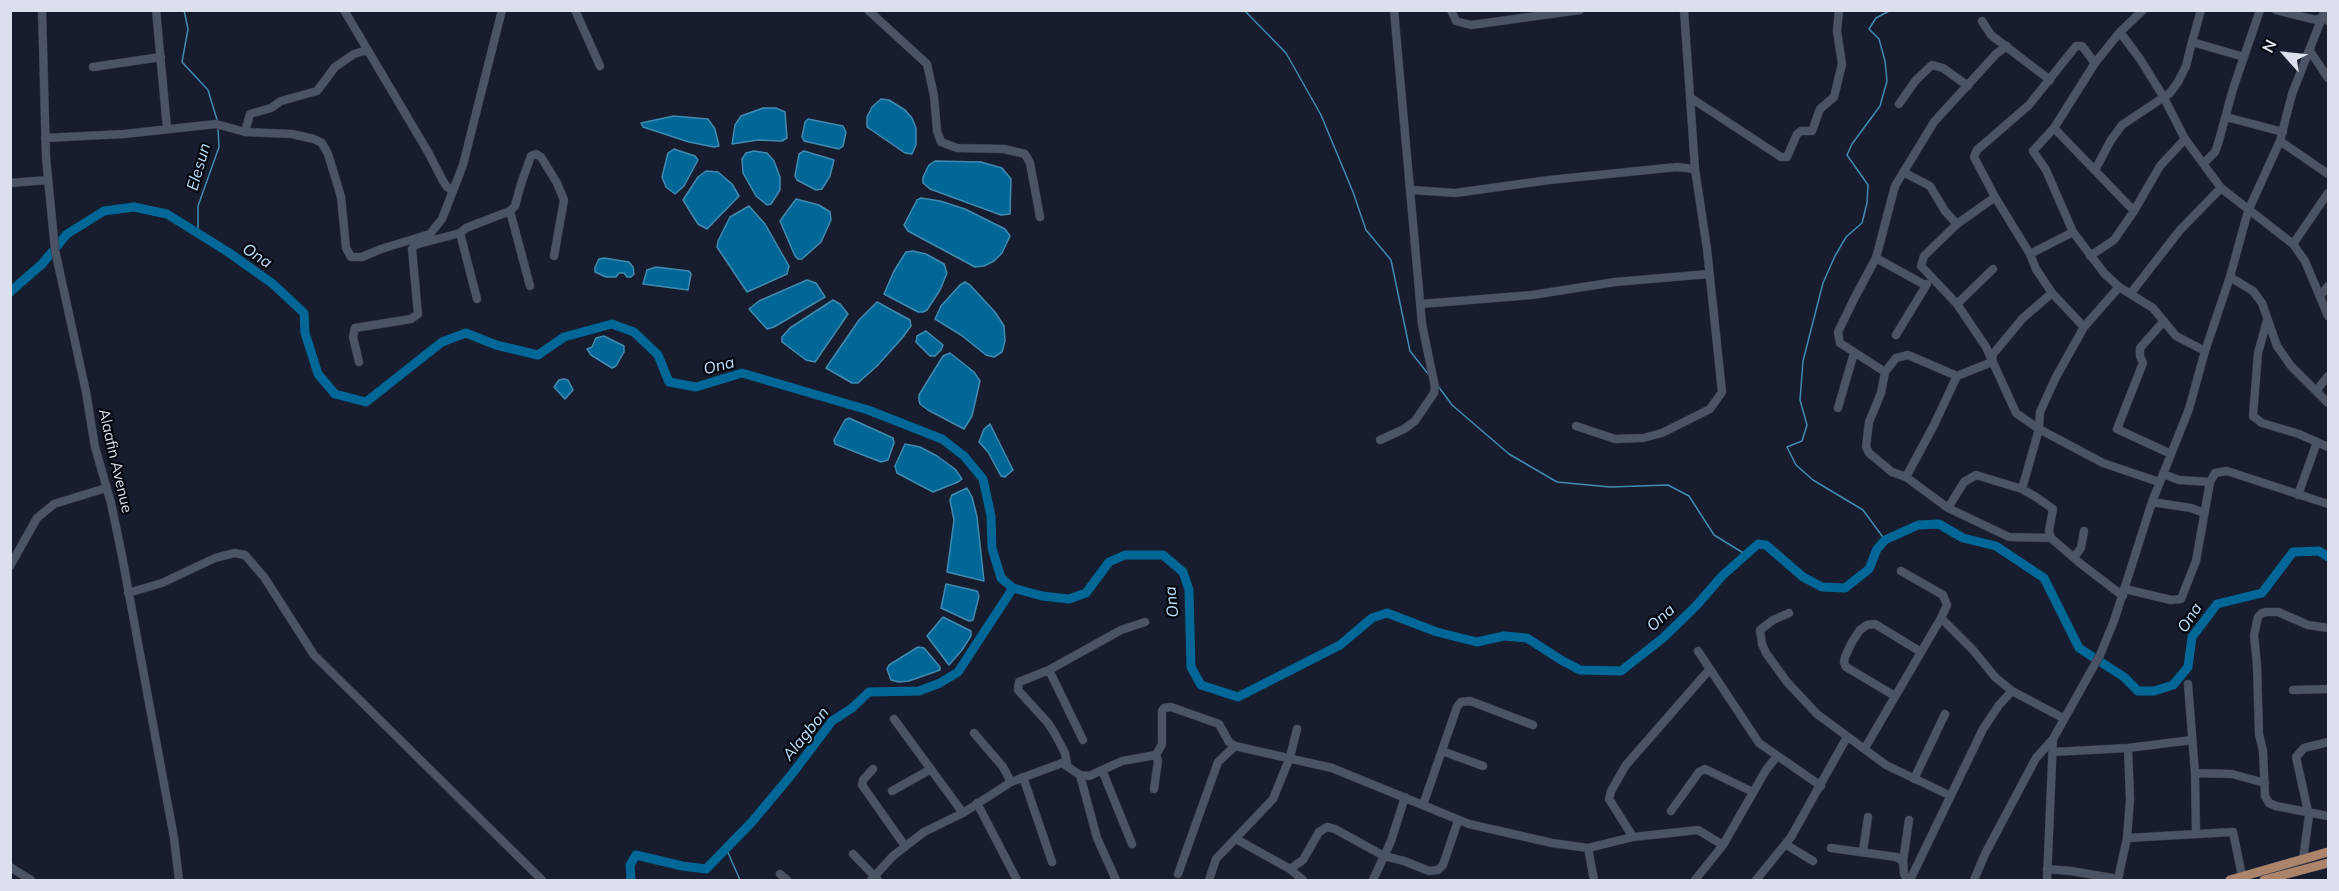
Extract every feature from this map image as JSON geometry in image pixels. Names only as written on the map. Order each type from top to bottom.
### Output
[{"type":"main road","points":[[2230,880],[2328,852]]},
{"type":"main road","points":[[2264,880],[2298,875],[2328,863]]},
{"type":"street","name":"Alaafin Avenue","points":[[42,10],[45,138],[55,250],[86,392],[95,447],[115,524],[174,838],[179,880]]},
{"type":"street","points":[[156,10],[168,128]]},
{"type":"street","points":[[344,10],[389,84],[443,181],[453,190]]},
{"type":"street","points":[[45,138],[124,134],[209,125],[219,125],[245,132],[309,137],[322,143],[328,154],[341,197],[343,236],[346,248],[351,256],[362,257],[430,234],[442,219],[463,165],[502,10]]},
{"type":"street","points":[[575,10],[600,66]]},
{"type":"street","points":[[868,10],[927,64],[934,96],[937,131],[941,142],[957,148],[1004,149],[1025,154],[1030,163],[1040,217]]},
{"type":"street","points":[[1380,440],[1415,421],[1434,393],[1422,324],[1395,10]]},
{"type":"street","points":[[1451,10],[1456,21],[1471,25],[1580,10]]},
{"type":"street","points":[[1576,426],[1615,439],[1643,438],[1662,434],[1714,405],[1723,388],[1695,169],[1684,10]]},
{"type":"street","points":[[1691,98],[1781,157],[1787,157],[1797,134],[1801,131],[1812,131],[1820,109],[1834,97],[1842,64],[1837,31],[1839,10]]},
{"type":"street","points":[[2143,10],[2120,32],[2095,63],[2054,128],[2033,151],[2046,170],[2073,232],[2091,256],[2119,287],[2153,308],[2176,336],[2205,351]]},
{"type":"street","points":[[2095,170],[2110,140],[2122,125],[2170,93],[2178,82],[2186,66],[2201,10]]},
{"type":"street","points":[[2204,163],[2215,152],[2260,10]]},
{"type":"street","points":[[2276,10],[2316,20],[2326,16]]},
{"type":"street","points":[[1974,880],[1985,854],[2036,758],[2053,739],[2100,655],[2124,592],[2152,502],[2189,409],[2248,211],[2280,141],[2292,94],[2326,16]]},
{"type":"street","points":[[1982,21],[1991,35],[2050,80]]},
{"type":"street","points":[[2120,32],[2163,96],[2185,139],[2221,188],[2293,244],[2305,261],[2328,316]]},
{"type":"street","points":[[2192,42],[2244,57]]},
{"type":"street","points":[[1885,372],[1840,343],[1839,332],[1876,258],[1890,198],[1903,172],[1934,122],[1996,54],[2007,46]]},
{"type":"street","points":[[2084,327],[2052,293],[2036,269],[2030,254],[1995,197],[1974,157],[1977,150],[2029,105],[2076,46],[2082,46],[2095,63]]},
{"type":"street","points":[[245,132],[250,114],[271,108],[280,102],[317,92],[335,67],[354,54],[367,50]]},
{"type":"street","points":[[2310,51],[2328,78]]},
{"type":"street","points":[[93,67],[161,57]]},
{"type":"street","points":[[1899,104],[1916,80],[1932,65],[1943,68],[1968,86]]},
{"type":"street","points":[[2226,117],[2283,132]]},
{"type":"street","points":[[2054,128],[2134,211]]},
{"type":"street","points":[[2091,256],[2114,240],[2160,166],[2185,139]]},
{"type":"street","points":[[2280,141],[2328,174]]},
{"type":"street","points":[[359,362],[353,337],[355,328],[411,319],[417,316],[419,311],[412,249],[417,244],[459,233],[466,228],[510,211],[515,206],[531,156],[538,154],[557,183],[564,200],[554,256]]},
{"type":"street","points":[[1412,190],[1455,193],[1677,166],[1695,169]]},
{"type":"street","points":[[1903,172],[1930,186],[1945,211],[1957,224]]},
{"type":"street","points":[[10,183],[48,180]]},
{"type":"street","points":[[2131,293],[2180,230],[2221,188]]},
{"type":"street","points":[[2293,244],[2328,193]]},
{"type":"street","points":[[1995,197],[1957,224],[1924,256],[1921,266],[1957,304],[1986,347],[2016,413],[2039,429],[2103,463],[2161,478],[2210,483]]},
{"type":"street","points":[[510,211],[530,286]]},
{"type":"street","points":[[433,230],[438,240]]},
{"type":"street","points":[[2030,254],[2073,232]]},
{"type":"street","points":[[459,233],[477,298]]},
{"type":"street","points":[[1876,258],[1925,285]]},
{"type":"street","points":[[1957,304],[1994,269]]},
{"type":"street","points":[[1421,304],[1532,295],[1615,282],[1709,274]]},
{"type":"street","points":[[2230,277],[2253,291],[2262,303],[2277,346],[2291,366],[2328,403]]},
{"type":"street","points":[[1896,335],[1925,285],[1933,279]]},
{"type":"street","points":[[2321,295],[2328,286]]},
{"type":"street","points":[[2022,489],[2039,429],[2040,412],[2056,377],[2084,327],[2119,287]]},
{"type":"street","points":[[1992,362],[1993,354],[2023,318],[2052,293]]},
{"type":"street","points":[[2164,321],[2140,348],[2143,363],[2117,429],[2171,454]]},
{"type":"street","points":[[2267,321],[2258,353],[2253,416],[2262,423],[2325,444],[2298,495]]},
{"type":"street","points":[[1838,408],[1854,352]]},
{"type":"street","points":[[1956,376],[1908,355],[1896,358],[1885,372],[1881,393],[1869,422],[1866,447],[1869,453],[1892,472],[1906,477],[1948,508],[2009,537],[2051,538]]},
{"type":"street","points":[[1906,477],[1934,425],[1956,376],[1992,362]]},
{"type":"street","points":[[2316,391],[2328,376]]},
{"type":"street","points":[[1948,508],[1964,482],[1976,475],[2022,489],[2047,502],[2053,509],[2049,531],[2051,538],[2074,557],[2124,592],[2171,600],[2181,599],[2196,561],[2210,483],[2215,473],[2227,471],[2328,504]]},
{"type":"street","points":[[10,566],[38,518],[54,504],[106,488]]},
{"type":"street","points":[[2152,502],[2191,508],[2204,513]]},
{"type":"street","points":[[2074,557],[2080,548],[2084,531]]},
{"type":"street","points":[[128,593],[162,583],[222,556],[235,553],[245,555],[264,577],[314,655],[542,880]]},
{"type":"street","points":[[1864,748],[1947,605],[1943,596],[1901,571]]},
{"type":"street","points":[[2328,628],[2308,625],[2278,612],[2262,613],[2258,617],[2254,635],[2265,796],[2269,803],[2328,816]]},
{"type":"street","points":[[1789,613],[1773,620],[1761,630],[1762,644],[1786,682],[1817,714],[1886,765],[1951,796]]},
{"type":"street","points":[[1941,618],[1973,650],[1995,677],[2012,691],[2063,718]]},
{"type":"street","points":[[1145,622],[1121,630],[1049,670],[1019,682],[1017,687],[1048,723],[1065,753],[1067,764],[1080,775],[1089,776],[1122,761],[1156,755]]},
{"type":"street","points":[[1895,696],[1846,667],[1845,657],[1852,642],[1860,630],[1867,625],[1875,624],[1921,652]]},
{"type":"street","points":[[1698,651],[1759,743],[1821,786]]},
{"type":"street","points":[[1049,670],[1083,740]]},
{"type":"street","points":[[1633,837],[1609,799],[1611,790],[1626,765],[1709,670]]},
{"type":"street","points":[[2188,684],[2195,773],[2196,834]]},
{"type":"street","points":[[2293,690],[2328,689]]},
{"type":"street","points":[[1909,820],[1904,874],[1909,880],[1983,729],[1999,705],[2012,691]]},
{"type":"street","points":[[1423,805],[1459,704],[1465,700],[1533,725]]},
{"type":"street","points":[[1154,789],[1158,762],[1156,755],[1162,744],[1162,711],[1166,706],[1219,723],[1229,741],[1235,746],[1332,768],[1458,821],[1552,843],[1588,848],[1633,837],[1698,830],[1723,845]]},
{"type":"street","points":[[1914,779],[1945,714]]},
{"type":"street","points":[[894,719],[963,813]]},
{"type":"street","points":[[1209,880],[1216,859],[1273,799],[1290,757],[1297,729]]},
{"type":"street","points":[[974,733],[1003,767],[1011,782]]},
{"type":"street","points":[[1756,880],[1785,844],[1821,786],[1847,737]]},
{"type":"street","points":[[2047,880],[2053,739]]},
{"type":"street","points":[[2053,752],[2128,748],[2192,740]]},
{"type":"street","points":[[2303,859],[2309,813],[2296,757],[2304,748],[2328,742]]},
{"type":"street","points":[[1178,874],[1218,762],[1235,746]]},
{"type":"street","points":[[2047,869],[2119,880],[2127,838],[2130,799],[2128,748]]},
{"type":"street","points":[[1442,751],[1483,766]]},
{"type":"street","points":[[1695,880],[1723,845],[1753,792],[1777,756]]},
{"type":"street","points":[[853,854],[874,879],[905,846],[924,832],[963,813],[1011,782],[1054,764],[1067,764]]},
{"type":"street","points":[[873,769],[862,780],[862,785],[905,846]]},
{"type":"street","points":[[892,791],[931,769]]},
{"type":"street","points":[[1671,811],[1699,772],[1705,769],[1753,792]]},
{"type":"street","points":[[1102,770],[1132,844]]},
{"type":"street","points":[[2195,773],[2232,774],[2265,783]]},
{"type":"street","points":[[1080,775],[1097,838],[1116,880]]},
{"type":"street","points":[[1023,777],[1052,862]]},
{"type":"street","points":[[1373,880],[1391,841],[1405,797]]},
{"type":"street","points":[[977,803],[1017,880]]},
{"type":"street","points":[[1863,851],[1868,817]]},
{"type":"street","points":[[1290,869],[1303,861],[1318,832],[1327,827],[1335,829],[1384,856],[1429,871],[1438,870],[1443,865],[1458,821]]},
{"type":"street","points":[[2127,838],[2232,832],[2242,876]]},
{"type":"street","points":[[1236,839],[1290,869],[1303,880]]},
{"type":"street","points":[[1785,844],[1813,861]]},
{"type":"street","points":[[1588,848],[1594,880]]},
{"type":"street","points":[[1831,848],[1887,854],[1904,861]]},
{"type":"street","points":[[10,867],[31,880]]},
{"type":"street","points":[[780,874],[787,880]]},
{"type":"water","points":[[881,99],[889,100],[905,110],[912,118],[916,128],[916,145],[912,154],[905,153],[867,127],[867,117],[872,107]]},
{"type":"water","points":[[763,108],[776,108],[785,112],[787,138],[782,141],[758,140],[732,144],[735,125],[741,116]]},
{"type":"water","points":[[674,116],[708,119],[715,129],[719,146],[689,142],[643,127],[641,123]]},
{"type":"water","points":[[808,119],[843,126],[846,132],[843,146],[839,149],[804,141],[802,137],[805,122]]},
{"type":"water","points":[[674,149],[695,156],[698,160],[684,186],[675,194],[666,187],[662,177],[668,153]]},
{"type":"water","points":[[754,151],[767,153],[774,161],[780,177],[780,190],[771,204],[767,205],[756,196],[743,173],[742,159],[746,153]]},
{"type":"water","points":[[804,151],[834,160],[830,176],[822,189],[816,190],[797,180],[795,176],[799,154]]},
{"type":"water","points":[[935,161],[981,162],[1002,168],[1011,179],[1010,214],[1001,215],[930,189],[923,183],[923,177],[929,165]]},
{"type":"water","points":[[706,171],[718,172],[732,184],[739,196],[707,229],[698,224],[683,200],[698,177]]},
{"type":"water","points":[[921,198],[965,209],[1005,229],[1010,236],[1002,253],[994,261],[975,267],[908,231],[904,225],[917,200]]},
{"type":"water","points":[[796,199],[819,205],[830,212],[831,220],[821,242],[802,259],[795,256],[780,221]]},
{"type":"water","points":[[749,206],[765,224],[789,266],[787,274],[747,292],[717,247],[730,217]]},
{"type":"water","points":[[906,252],[926,254],[944,264],[947,273],[940,290],[927,310],[923,312],[918,312],[884,294],[894,271]]},
{"type":"water","points":[[599,259],[629,262],[634,274],[631,277],[619,273],[616,277],[606,277],[595,272]]},
{"type":"water","points":[[656,267],[689,271],[691,274],[688,290],[643,284],[647,270]]},
{"type":"water","points":[[807,280],[816,283],[825,297],[774,327],[767,329],[749,309],[759,301]]},
{"type":"water","points":[[965,282],[995,312],[1004,326],[1005,341],[1002,352],[994,357],[986,355],[961,335],[935,319],[941,306]]},
{"type":"water","points":[[833,300],[840,304],[848,314],[815,362],[806,360],[782,342],[782,337],[790,328]]},
{"type":"water","points":[[877,302],[910,320],[911,326],[877,366],[858,383],[852,383],[826,368],[859,320]]},
{"type":"water","points":[[926,331],[943,345],[935,356],[930,356],[916,342],[917,336]]},
{"type":"water","points":[[604,336],[624,346],[624,352],[616,366],[612,368],[591,355],[587,349],[592,347],[596,338]]},
{"type":"water","points":[[950,353],[974,372],[980,381],[972,416],[964,429],[928,410],[920,404],[919,400],[919,395],[943,356]]},
{"type":"water","points":[[559,380],[568,380],[573,390],[565,399],[554,387]]},
{"type":"water","points":[[849,418],[893,438],[894,443],[888,460],[881,462],[835,444],[834,440],[845,420]]},
{"type":"water","points":[[990,424],[1013,470],[1005,477],[1001,476],[988,452],[979,442],[984,429]]},
{"type":"water","points":[[905,444],[920,447],[937,456],[955,469],[962,479],[933,492],[897,473],[895,466]]},
{"type":"water","points":[[967,488],[977,517],[984,581],[947,572],[954,520],[950,500],[952,495]]},
{"type":"water","points":[[946,584],[977,591],[979,596],[973,620],[969,621],[941,608]]},
{"type":"water","points":[[943,617],[971,631],[971,636],[962,650],[949,665],[927,636]]},
{"type":"water","points":[[918,647],[924,648],[940,670],[909,681],[891,680],[887,669],[889,665]]},
{"type":"waterway","name":"Elesun","points":[[184,10],[188,29],[182,62],[208,90],[218,123]]},
{"type":"waterway","points":[[1885,540],[1863,510],[1813,480],[1796,465],[1787,447],[1802,441],[1807,425],[1800,400],[1803,361],[1823,283],[1846,237],[1862,223],[1867,203],[1868,185],[1847,155],[1852,144],[1880,106],[1887,81],[1885,61],[1879,39],[1869,29],[1876,18],[1891,10]]},
{"type":"waterway","points":[[1245,11],[1286,53],[1321,115],[1366,230],[1391,260],[1410,351],[1429,375]]},
{"type":"waterway","name":"Elesun","points":[[198,234],[198,206],[219,147],[218,127]]},
{"type":"waterway","name":"Ona","points":[[10,292],[42,264],[67,234],[104,211],[134,207],[167,214],[228,252],[273,284],[304,313],[305,333],[318,374],[335,394],[366,402],[442,342],[466,333],[496,345],[538,355],[564,337],[612,324],[634,332],[658,355],[669,382],[696,387],[742,373],[868,410],[942,439],[964,456],[983,479],[991,516],[992,548],[1001,578],[1013,588],[1042,596],[1069,599],[1086,593],[1109,562],[1125,555],[1163,555],[1183,572],[1189,590],[1191,667],[1201,685],[1238,697],[1340,645],[1372,618],[1387,613],[1437,632],[1477,642],[1504,636],[1527,638],[1580,670],[1621,671],[1663,638],[1696,606],[1722,576],[1758,544],[1766,545],[1803,577],[1822,587],[1845,588],[1869,569],[1877,549],[1885,540],[1918,525],[1939,524],[1963,538],[1996,546],[2044,578],[2079,648],[2124,677],[2138,691],[2154,691],[2173,685],[2188,667],[2192,637],[2217,604],[2262,593],[2293,552],[2319,551],[2328,557]]},
{"type":"waterway","points":[[1438,386],[1452,405],[1509,454],[1557,482],[1610,487],[1668,485],[1689,496],[1714,535],[1745,554]]},
{"type":"waterway","name":"Alagbon","points":[[631,880],[630,865],[636,855],[706,869],[751,823],[832,721],[852,708],[869,692],[919,691],[940,683],[958,672],[1013,588]]},
{"type":"waterway","points":[[726,848],[740,880]]}]
